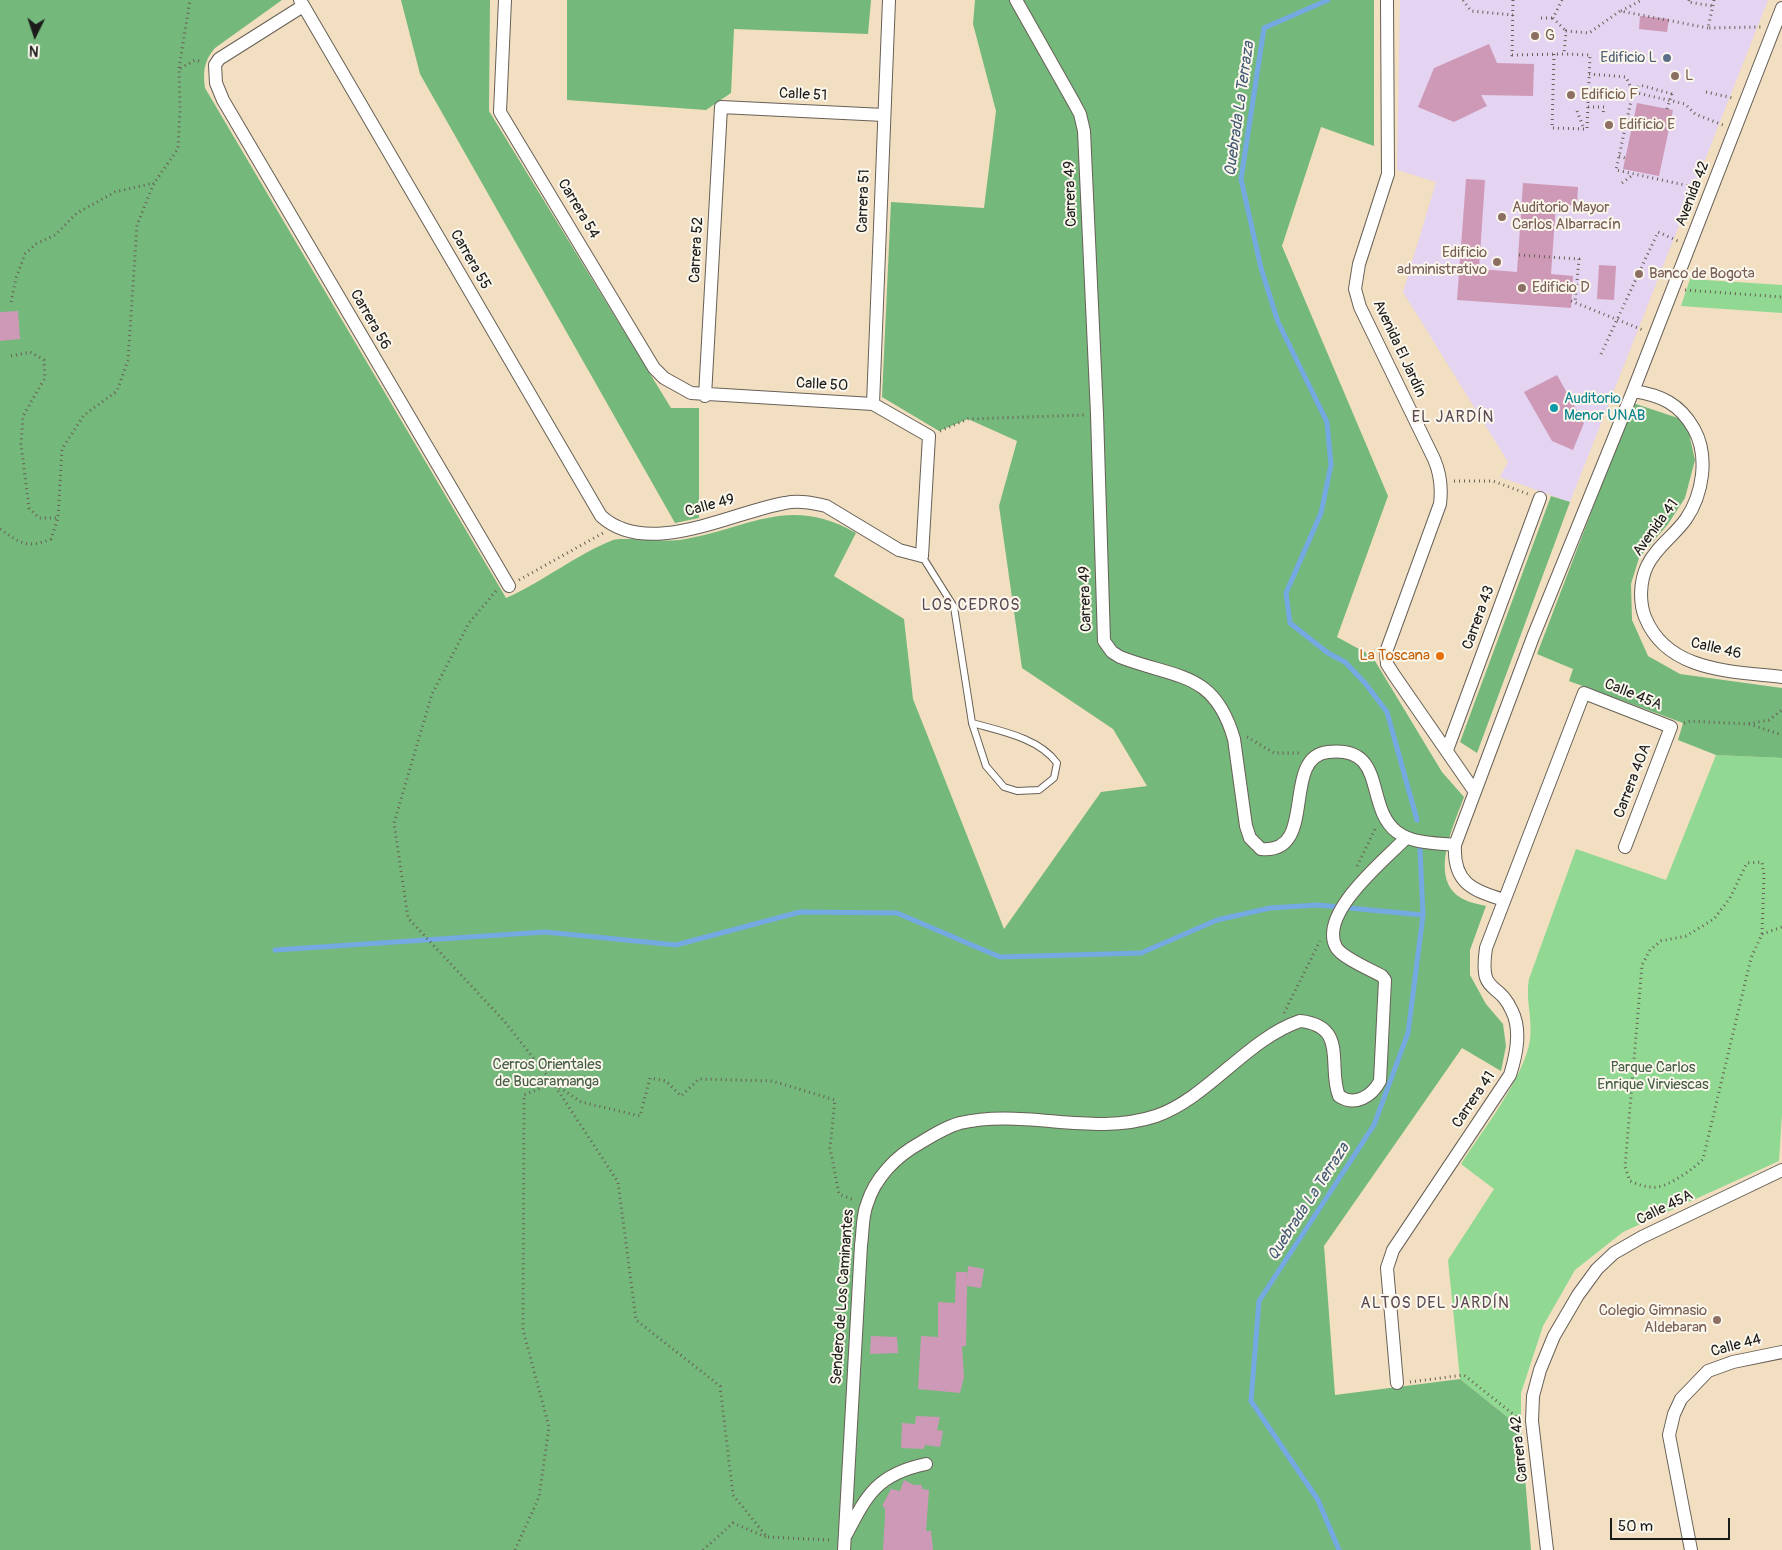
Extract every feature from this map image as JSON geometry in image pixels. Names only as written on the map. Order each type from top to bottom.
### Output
[{"type":"street","name":"Carrera 54","points":[[504,0],[500,112],[654,368],[676,386],[691,393],[705,396]]},
{"type":"street","name":"Carrera 51","points":[[873,404],[889,0]]},
{"type":"street","name":"Carrera 49","points":[[1016,0],[1080,114],[1084,131],[1097,414],[1104,641],[1112,652],[1120,657],[1188,679],[1207,689],[1221,707],[1230,726],[1246,826],[1250,838],[1261,849],[1280,847],[1293,831],[1298,794],[1304,775],[1312,760],[1322,753]]},
{"type":"street","name":"Avenida El Jardín","points":[[1387,0],[1388,174],[1359,264],[1356,289],[1360,307],[1434,459],[1441,481],[1440,504],[1386,652],[1387,664],[1475,792]]},
{"type":"street","points":[[215,65],[220,59],[302,3]]},
{"type":"street","name":"Carrera 55","points":[[302,3],[601,516],[614,527]]},
{"type":"street","name":"Avenida 42","points":[[1633,391],[1782,8]]},
{"type":"street","name":"Carrera 56","points":[[215,65],[216,83],[223,100],[509,586]]},
{"type":"street","name":"Carrera 52","points":[[705,396],[720,107]]},
{"type":"street","name":"Calle 51","points":[[720,107],[884,115]]},
{"type":"street","points":[[1504,900],[1481,892],[1467,884],[1458,872],[1455,860],[1455,846],[1533,637],[1633,391]]},
{"type":"street","name":"Avenida 41","points":[[1633,391],[1653,394],[1672,403],[1686,416],[1696,434],[1702,467],[1702,480],[1695,503],[1685,520],[1654,555],[1647,567],[1642,583],[1642,607],[1651,633]]},
{"type":"street","name":"Calle 50","points":[[705,396],[873,404],[929,436]]},
{"type":"street","points":[[922,556],[929,436]]},
{"type":"street","name":"Carrera 43","points":[[1447,750],[1540,498]]},
{"type":"street","name":"Calle 49","points":[[614,527],[641,534],[664,534],[785,502],[799,501],[826,506],[899,550],[922,556]]},
{"type":"street","name":"Calle 46","points":[[1651,633],[1660,644],[1684,660],[1744,672],[1782,677]]},
{"type":"street","name":"Calle 45A","points":[[1584,693],[1671,728]]},
{"type":"street","name":"Carrera 41","points":[[1397,1384],[1387,1268],[1393,1250],[1510,1075],[1516,1055],[1517,1036],[1513,1012],[1506,1000],[1490,986],[1484,971],[1486,948],[1584,693]]},
{"type":"street","name":"Carrera 40A","points":[[1625,847],[1671,728]]},
{"type":"street","points":[[1322,753],[1344,752],[1362,760],[1370,770],[1382,814],[1391,827],[1406,838],[1455,846]]},
{"type":"street","name":"Sendero de Los Caminantes","points":[[844,1545],[861,1245],[866,1205],[875,1185],[889,1166],[911,1148],[946,1128],[978,1120],[1111,1123],[1133,1122],[1156,1116],[1177,1106],[1274,1034],[1300,1021],[1320,1026],[1328,1034],[1334,1049],[1336,1088],[1339,1096],[1352,1101],[1365,1098],[1374,1092],[1380,1081],[1385,980],[1382,976],[1341,953],[1335,946],[1334,929],[1337,917],[1347,899],[1406,838]]},
{"type":"street","name":"Calle 45A","points":[[1578,1295],[1596,1269],[1614,1253],[1642,1237],[1782,1170]]},
{"type":"street","name":"Carrera 42","points":[[1547,1550],[1533,1430],[1533,1396],[1540,1370],[1554,1336],[1578,1295]]},
{"type":"street","name":"Calle 44","points":[[1691,1550],[1669,1435],[1674,1414],[1681,1399],[1708,1371],[1733,1362],[1782,1352]]},
{"type":"street","points":[[844,1545],[867,1499],[891,1474],[906,1468],[926,1464]]},
{"type":"lane","points":[[922,556],[954,607],[972,724],[986,766],[1004,787],[1017,791],[1039,790],[1054,778],[1057,763],[1050,754],[1022,739],[972,724]]},
{"type":"path","points":[[0,530],[21,544],[37,545],[51,539],[58,518],[62,449],[84,415],[117,391],[128,360],[137,225],[154,183],[178,149],[179,69],[190,0]]},
{"type":"path","points":[[1463,0],[1471,11],[1513,15]]},
{"type":"path","points":[[1513,0],[1512,55],[1554,54],[1590,55],[1587,129],[1552,128],[1554,54]]},
{"type":"path","points":[[1553,18],[1562,0]]},
{"type":"path","points":[[1541,18],[1553,18],[1566,31],[1589,33],[1620,11],[1642,0]]},
{"type":"path","points":[[1708,28],[1714,0]]},
{"type":"path","points":[[1687,1],[1713,6]]},
{"type":"path","points":[[1620,11],[1708,28],[1775,27]]},
{"type":"path","points":[[1564,54],[1566,31]]},
{"type":"path","points":[[179,69],[195,60],[215,65]]},
{"type":"path","points":[[1589,74],[1626,77],[1633,92]]},
{"type":"path","points":[[1667,109],[1672,92],[1640,85],[1633,92],[1616,170],[1711,191]]},
{"type":"path","points":[[1633,92],[1685,104],[1695,114],[1735,130]]},
{"type":"path","points":[[1706,92],[1746,101]]},
{"type":"path","points":[[1588,107],[1604,108],[1603,114]]},
{"type":"path","points":[[1577,112],[1584,129]]},
{"type":"path","points":[[1619,156],[1625,158]]},
{"type":"path","points":[[1622,183],[1635,174]]},
{"type":"path","points":[[11,302],[16,278],[25,254],[36,244],[55,235],[77,213],[115,192],[154,183]]},
{"type":"path","points":[[1601,354],[1658,232],[1690,247]]},
{"type":"path","points":[[1518,255],[1578,259],[1573,302],[1655,334]]},
{"type":"path","points":[[1673,290],[1782,297]]},
{"type":"path","points":[[11,356],[30,352],[44,360],[44,378],[23,416],[21,444],[29,508],[39,518],[58,518]]},
{"type":"path","points":[[929,436],[968,419],[1097,414]]},
{"type":"path","points":[[1441,481],[1493,481],[1540,498]]},
{"type":"path","points":[[614,527],[509,586],[498,589],[469,623],[432,694],[394,823],[408,918],[505,1022],[553,1083],[618,1182],[636,1320],[720,1386],[733,1495],[767,1537]]},
{"type":"path","points":[[1671,728],[1691,721],[1748,724],[1769,720],[1782,710]]},
{"type":"path","points":[[1748,724],[1782,735]]},
{"type":"path","points":[[1230,726],[1274,753],[1322,753]]},
{"type":"path","points":[[1354,872],[1382,814]]},
{"type":"path","points":[[1762,934],[1764,875],[1762,862],[1747,863],[1730,898],[1714,919],[1686,936],[1661,941],[1650,950],[1642,965],[1625,1167],[1630,1181],[1641,1186],[1658,1187],[1695,1168],[1704,1159],[1751,958],[1762,934],[1782,927]]},
{"type":"path","points":[[1274,1034],[1323,934]]},
{"type":"path","points":[[553,1083],[581,1102],[640,1116],[650,1078],[666,1082],[681,1096],[699,1079],[772,1081],[835,1100],[830,1148],[839,1194],[866,1205]]},
{"type":"path","points":[[515,1550],[539,1497],[549,1427],[524,1330],[524,1095],[553,1083]]},
{"type":"path","points":[[1397,1384],[1464,1374],[1533,1430]]},
{"type":"path","points":[[703,1550],[733,1523],[767,1537],[844,1545]]},
{"type":"shaded area","points":[[1400,0],[1768,0],[1570,502],[1500,477],[1508,462],[1403,292],[1436,182],[1397,170]]},
{"type":"green space","name":"Cerros Orientales de Bucaramanga","points":[[0,0],[282,0],[215,48],[205,66],[205,88],[506,598],[520,592],[585,553],[618,539],[680,540],[768,518],[789,515],[810,516],[832,522],[856,533],[834,576],[904,619],[913,699],[1004,929],[1101,792],[1147,786],[1113,729],[1022,668],[999,506],[1017,441],[968,419],[939,431],[882,397],[891,202],[984,208],[996,111],[973,24],[975,0],[1374,0],[1374,146],[1321,127],[1282,246],[1388,496],[1337,637],[1372,656],[1442,772],[1464,797],[1446,851],[1445,866],[1447,879],[1452,890],[1463,899],[1486,906],[1470,950],[1470,975],[1486,1004],[1503,1024],[1506,1046],[1501,1071],[1462,1048],[1324,1246],[1335,1395],[1460,1379],[1521,1428],[1531,1550],[0,1550]]},
{"type":"green space","points":[[401,0],[490,0],[489,111],[671,408],[699,408],[699,518],[675,523],[420,74]]},
{"type":"green space","points":[[567,0],[871,0],[868,34],[734,29],[731,93],[706,110],[567,100]]},
{"type":"green space","points":[[1690,279],[1782,285],[1782,313],[1681,306]]},
{"type":"green space","points":[[1633,403],[1681,419],[1688,429],[1695,460],[1685,498],[1668,524],[1639,558],[1631,584],[1632,620],[1648,656],[1680,674],[1782,688],[1782,758],[1716,755],[1678,740],[1683,723],[1569,681],[1573,669],[1537,654]]},
{"type":"green space","points":[[1551,496],[1570,502],[1477,753],[1460,742]]},
{"type":"green space","name":"Parque Carlos Enrique Virviescas","points":[[1716,755],[1782,758],[1782,1113],[1779,1161],[1623,1232],[1575,1270],[1543,1326],[1521,1393],[1521,1428],[1460,1379],[1448,1260],[1494,1189],[1461,1164],[1511,1087],[1526,1055],[1531,1032],[1528,994],[1529,979],[1576,849],[1666,880]]},
{"type":"building","points":[[1640,16],[1669,19],[1667,32],[1639,29]]},
{"type":"building","points":[[1489,44],[1497,63],[1534,64],[1533,96],[1481,95],[1487,106],[1454,122],[1418,107],[1434,68]]},
{"type":"building","points":[[1637,103],[1673,110],[1659,176],[1623,169]]},
{"type":"building","points":[[1466,179],[1485,180],[1479,269],[1517,272],[1523,183],[1578,187],[1577,206],[1556,204],[1551,274],[1573,276],[1571,308],[1457,300]]},
{"type":"building","points":[[1599,265],[1616,266],[1614,300],[1597,299]]},
{"type":"building","points":[[18,311],[20,339],[0,341],[0,312]]},
{"type":"building","name":"Auditorio Menor UNAB","points":[[1557,375],[1584,423],[1573,450],[1552,441],[1524,392]]},
{"type":"building","points":[[968,1266],[984,1269],[981,1288],[967,1286],[966,1346],[962,1346],[964,1377],[960,1393],[918,1389],[921,1336],[938,1337],[938,1302],[955,1303],[956,1272],[967,1272],[967,1279]]},
{"type":"building","points":[[871,1336],[897,1337],[898,1353],[870,1354]]},
{"type":"building","points":[[916,1416],[940,1417],[937,1430],[943,1431],[940,1447],[925,1445],[924,1449],[901,1448],[902,1423],[915,1424]]},
{"type":"building","points":[[904,1480],[914,1485],[922,1485],[922,1489],[929,1490],[926,1531],[931,1531],[933,1550],[883,1550],[885,1508],[882,1506],[891,1489],[900,1491]]},
{"type":"waterway","name":"Quebrada La Terraza","points":[[1328,0],[1264,28],[1241,179],[1261,268],[1278,322],[1327,422],[1331,465],[1321,513],[1286,593],[1290,623],[1328,653],[1345,662],[1365,683],[1387,712],[1417,820]]},
{"type":"waterway","name":"Quebrada La Terraza","points":[[1339,1550],[1318,1500],[1251,1401],[1259,1301],[1374,1125],[1408,1033],[1423,915],[1420,848]]},
{"type":"waterway","points":[[275,950],[545,932],[676,945],[800,912],[897,913],[1000,957],[1141,953],[1217,920],[1270,908],[1318,905],[1423,915]]},
{"type":"place","name":"G","points":[[1535,36]]},
{"type":"place","name":"Edificio L","points":[[1667,58]]},
{"type":"place","name":"L","points":[[1675,76]]},
{"type":"place","name":"Edificio F","points":[[1571,95]]},
{"type":"place","name":"Edificio E","points":[[1609,125]]},
{"type":"place","name":"Auditorio Mayor Carlos Albarracín","points":[[1502,217]]},
{"type":"place","name":"Edificio administrativo","points":[[1497,262]]},
{"type":"place","name":"Banco de Bogota","points":[[1639,274]]},
{"type":"place","name":"Edificio D","points":[[1522,288]]},
{"type":"place","name":"Auditorio Menor UNAB","points":[[1554,408]]},
{"type":"place","name":"La Toscana","points":[[1440,656]]},
{"type":"place","name":"Colegio Gimnasio Aldebaran","points":[[1717,1320]]},
{"type":"district","name":"EL JARDÍN","points":[[1453,418]]},
{"type":"district","name":"LOS CEDROS","points":[[971,606]]},
{"type":"district","name":"ALTOS DEL JARDÍN","points":[[1435,1304]]}]
